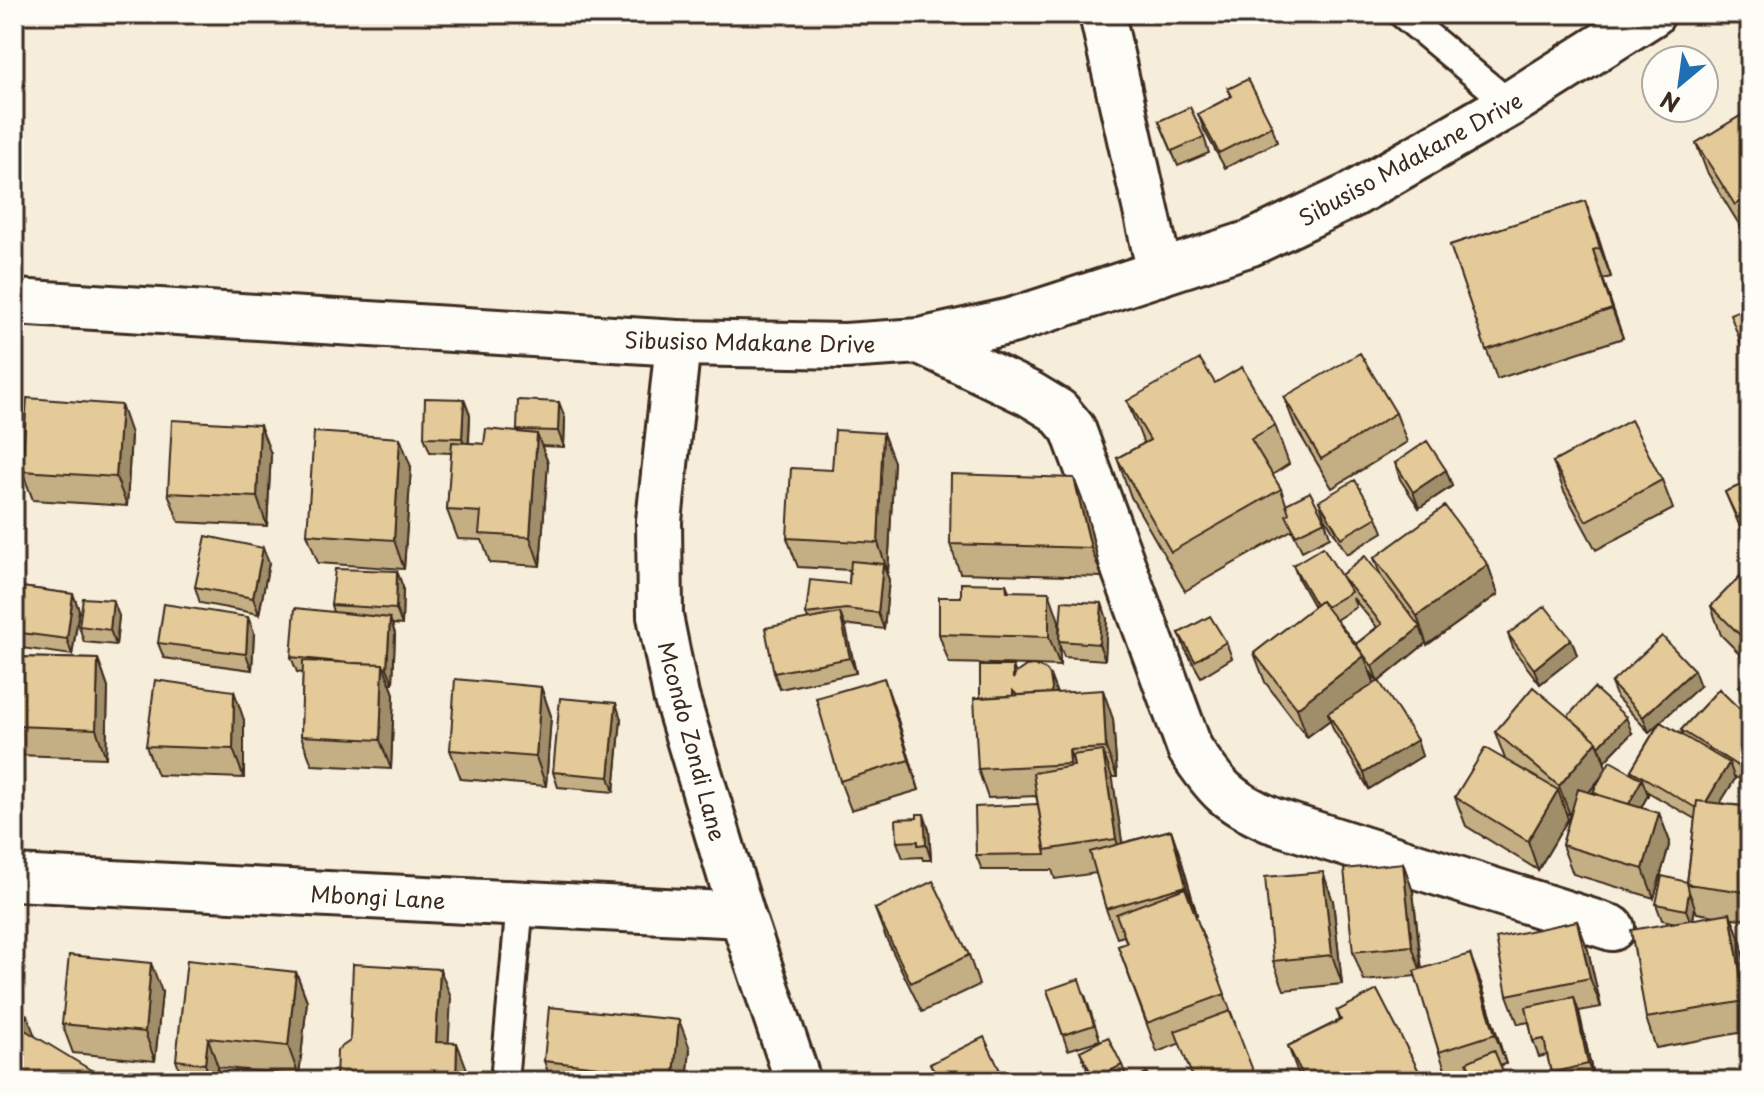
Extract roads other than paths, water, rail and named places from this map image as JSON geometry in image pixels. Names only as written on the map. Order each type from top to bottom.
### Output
[{"type":"street","points":[[1102,14],[1160,273]]},
{"type":"street","name":"Sibusiso Mdakane Drive","points":[[14,302],[678,343],[845,346],[920,341],[1011,321],[1251,243],[1352,195],[1510,104],[1652,14]]},
{"type":"street","points":[[920,341],[1030,394],[1058,411],[1073,429],[1190,749],[1211,781],[1239,806],[1271,820],[1612,928]]},
{"type":"street","name":"Mcondo Zondi Lane","points":[[678,343],[659,521],[660,616],[676,696],[742,915],[798,1081]]},
{"type":"street","name":"Mbongi Lane","points":[[14,878],[742,915]]},
{"type":"lane","points":[[1402,14],[1510,104]]},
{"type":"lane","points":[[504,1081],[520,903]]}]
